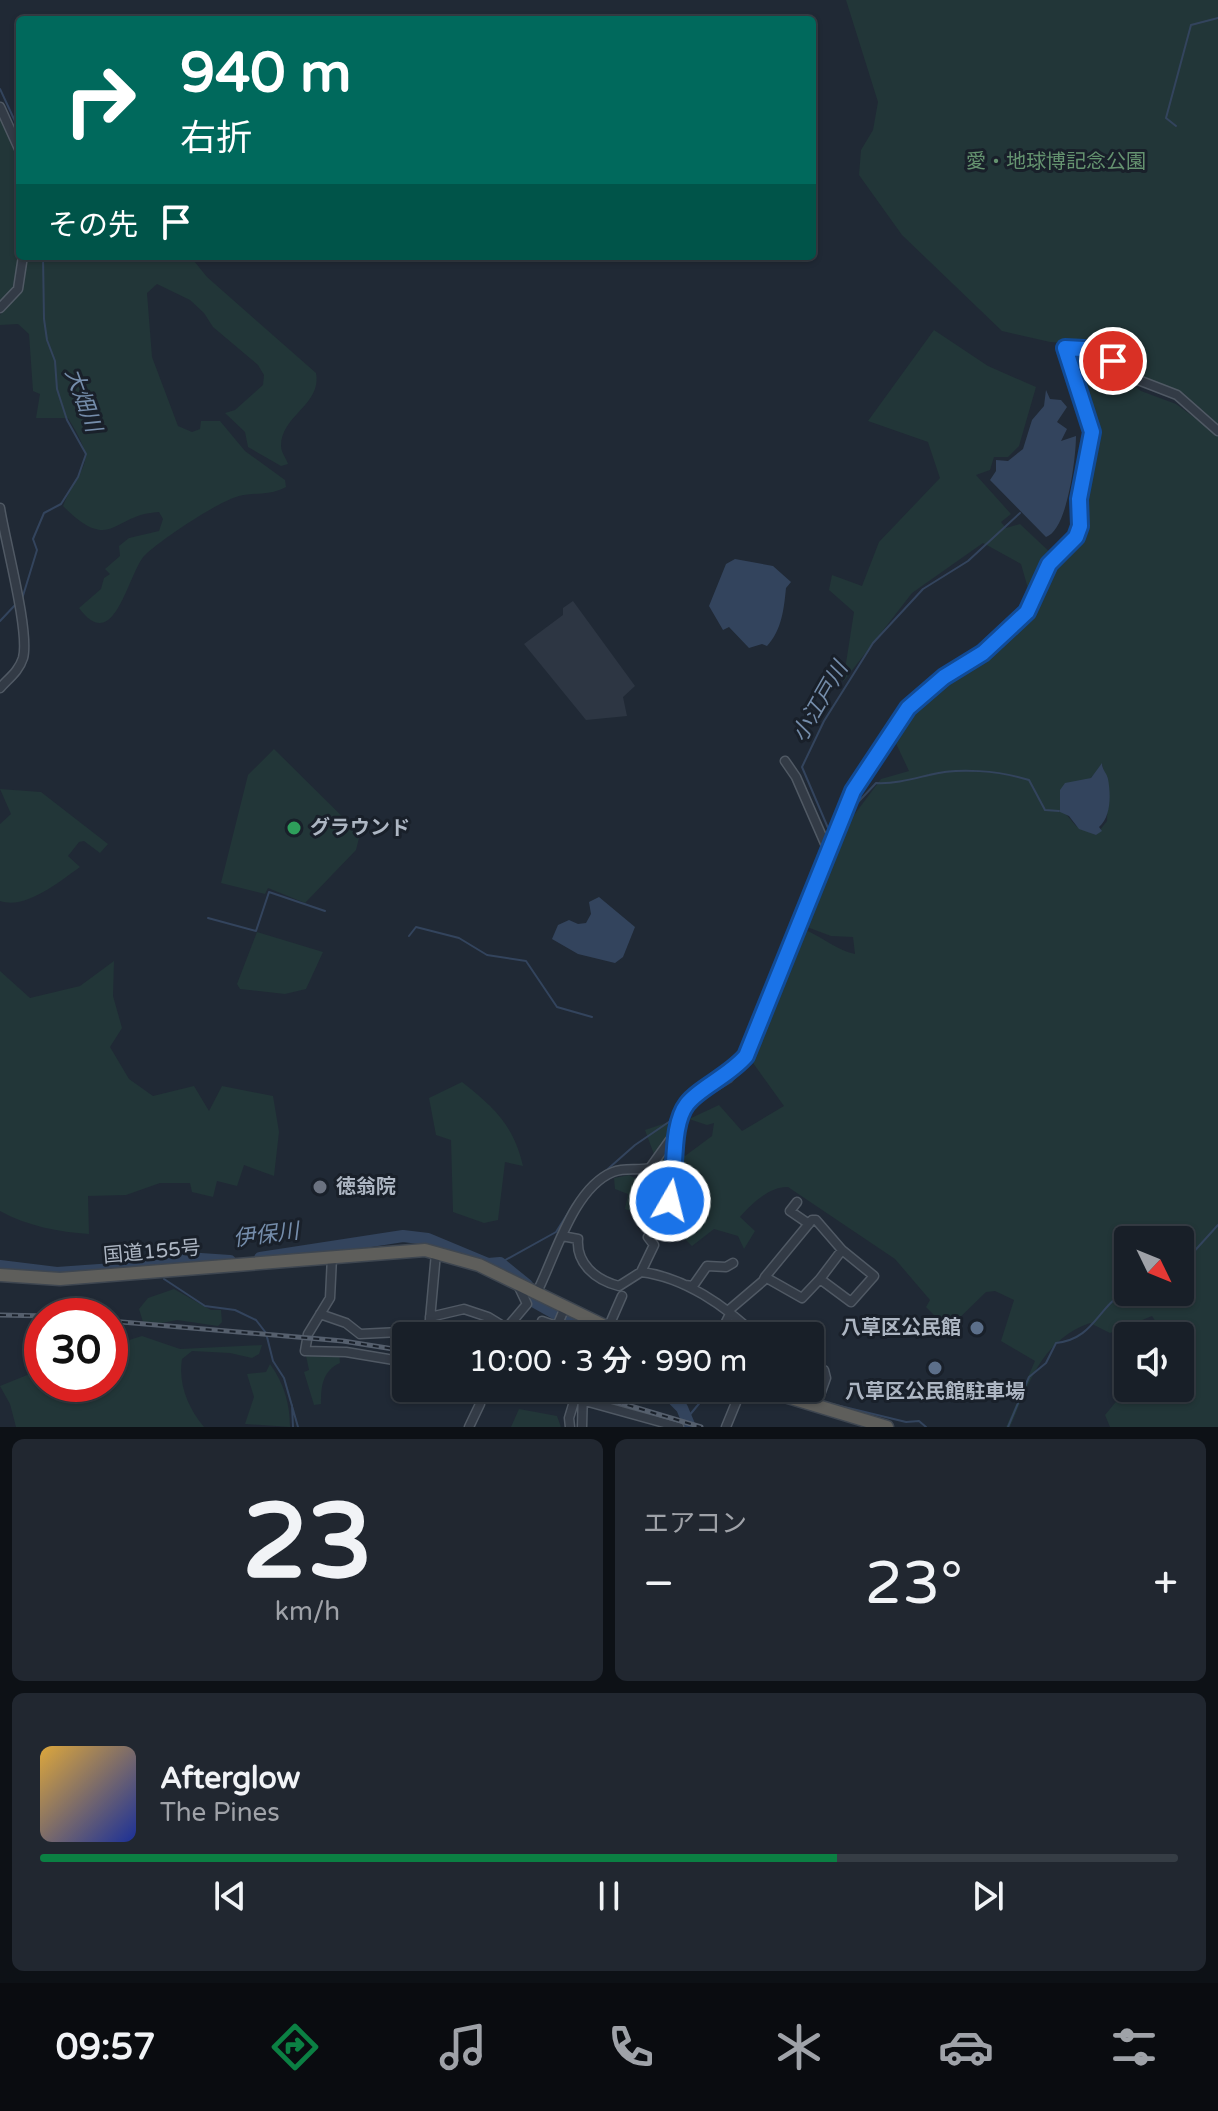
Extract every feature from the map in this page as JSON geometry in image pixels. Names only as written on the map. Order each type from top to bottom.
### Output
[{"type":"highway","name":"国道155号","points":[[0,1275],[60,1279],[332,1257],[435,1252],[517,1282],[537,1292],[562,1317],[583,1322]]},
{"type":"highway","points":[[817,1402],[887,1427]]},
{"type":"street","points":[[0,107],[16,142]]},
{"type":"street","points":[[0,308],[18,289],[22,260]]},
{"type":"street","points":[[537,1292],[572,1215],[599,1182],[620,1170],[650,1168],[674,1135],[685,1106],[727,1077],[746,1056],[834,830],[853,791],[908,708],[935,683],[983,653],[1027,612],[1049,564],[1076,537],[1080,526],[1079,499],[1092,432],[1065,348],[1084,349],[1113,361],[1133,378],[1177,395],[1218,431]]},
{"type":"street","points":[[0,508],[18,601],[24,654],[19,668],[0,688]]},
{"type":"street","points":[[785,761],[796,777],[828,846]]},
{"type":"street","points":[[562,1236],[578,1239],[577,1252],[581,1261],[612,1284],[619,1286],[641,1272],[653,1248],[648,1237],[664,1214],[675,1182],[674,1135]]},
{"type":"street","points":[[797,1202],[790,1211],[809,1224]]},
{"type":"street","points":[[725,1322],[729,1312],[816,1220],[842,1250],[874,1276],[851,1302],[820,1279]]},
{"type":"street","points":[[765,1277],[802,1298],[842,1250]]},
{"type":"street","points":[[430,1322],[435,1252]]},
{"type":"street","points":[[332,1257],[332,1291],[308,1334],[305,1351],[346,1352],[392,1360]]},
{"type":"street","points":[[681,1284],[693,1286],[707,1266],[726,1267],[733,1263]]},
{"type":"street","points":[[641,1272],[665,1275],[729,1312],[740,1322]]},
{"type":"street","points":[[512,1322],[527,1304],[517,1282]]},
{"type":"street","points":[[611,1322],[622,1296]]},
{"type":"street","points":[[430,1317],[464,1309],[488,1317],[493,1322]]},
{"type":"street","points":[[320,1314],[346,1323],[360,1334],[392,1332]]},
{"type":"street","points":[[542,1321],[562,1317]]},
{"type":"street","points":[[560,1322],[562,1317]]},
{"type":"street","points":[[562,1317],[565,1322]]},
{"type":"street","points":[[469,1427],[479,1402]]},
{"type":"street","points":[[570,1427],[574,1402]]},
{"type":"street","points":[[582,1427],[580,1415],[585,1402]]},
{"type":"street","points":[[589,1402],[679,1427]]},
{"type":"street","points":[[726,1427],[736,1402]]},
{"type":"shaded area","points":[[573,601],[635,686],[623,697],[627,716],[586,720],[524,644],[563,615],[563,608]]},
{"type":"green space","name":"愛・地球博記念公園","points":[[846,0],[1218,0],[1218,424],[1183,393],[1135,375],[1121,363],[1078,344],[1050,342],[1002,331],[902,235],[859,175],[861,150],[873,130],[878,102]]},
{"type":"green space","points":[[0,117],[16,153],[17,260],[13,289],[0,301]]},
{"type":"green space","points":[[25,260],[193,260],[207,277],[316,373],[313,394],[283,435],[281,448],[288,464],[281,466],[248,447],[245,432],[225,413],[235,410],[263,385],[264,375],[258,365],[213,327],[190,300],[157,284],[147,293],[152,357],[178,426],[192,432],[200,429],[201,421],[220,421],[245,451],[285,480],[286,487],[229,500],[164,540],[145,555],[119,606],[102,623],[91,620],[79,608],[101,589],[104,578],[110,574],[105,569],[120,556],[119,546],[129,538],[159,531],[163,519],[159,512],[143,514],[103,530],[92,528],[63,506],[84,464],[83,446],[68,418],[36,418],[40,394],[33,391],[29,334],[18,324],[0,325],[0,315],[13,298]]},
{"type":"green space","points":[[934,330],[988,366],[1036,387],[1019,446],[1008,457],[994,457],[990,470],[976,475],[1011,514],[1001,522],[1006,528],[1020,524],[1054,556],[1053,565],[1072,546],[1083,527],[1084,493],[1097,431],[1071,355],[1110,366],[1141,391],[1176,404],[1218,435],[1218,1427],[1110,1427],[1105,1415],[1116,1402],[1194,1402],[1194,1322],[1156,1322],[1152,1316],[1137,1322],[1114,1322],[1114,1331],[1110,1333],[1090,1323],[1074,1331],[1060,1340],[1039,1365],[1010,1427],[1006,1427],[1035,1361],[1001,1341],[1014,1300],[995,1291],[986,1292],[948,1329],[926,1307],[930,1300],[895,1259],[788,1187],[768,1193],[740,1217],[755,1231],[744,1249],[738,1236],[714,1229],[692,1246],[668,1222],[671,1203],[655,1200],[643,1215],[625,1209],[628,1194],[615,1189],[614,1178],[629,1175],[636,1179],[655,1157],[645,1130],[675,1120],[677,1124],[667,1140],[685,1156],[712,1136],[714,1123],[707,1125],[689,1119],[719,1105],[742,1131],[784,1106],[753,1063],[806,930],[855,954],[853,937],[831,936],[807,927],[851,819],[881,779],[909,771],[892,735],[916,703],[1036,608],[1041,600],[1029,592],[1021,564],[983,543],[912,593],[843,682],[854,612],[829,590],[832,575],[862,586],[879,542],[940,478],[928,442],[868,421]],"holes":[[[1102,764],[1108,787],[1107,821],[1096,835],[1076,826],[1065,813],[1078,783],[1091,778]]]},
{"type":"green space","name":"グラウンド","points":[[274,749],[360,834],[356,850],[305,903],[268,888],[265,894],[221,883],[248,775]]},
{"type":"green space","points":[[0,789],[41,792],[108,844],[100,853],[84,841],[79,842],[68,856],[80,867],[31,898],[10,903],[0,901],[0,824],[11,814]]},
{"type":"green space","points":[[257,932],[323,952],[306,989],[285,994],[240,989],[237,984]]},
{"type":"green space","points":[[114,961],[113,996],[122,1028],[110,1047],[129,1079],[153,1096],[194,1086],[209,1111],[222,1086],[273,1096],[279,1132],[274,1176],[244,1165],[237,1186],[217,1181],[213,1197],[192,1192],[190,1183],[160,1183],[126,1195],[88,1196],[89,1234],[32,1224],[0,1211],[0,971],[30,998],[80,986]]},
{"type":"green space","points":[[462,1082],[501,1118],[514,1140],[523,1166],[505,1162],[498,1220],[484,1223],[453,1212],[451,1140],[436,1135],[429,1098]]},
{"type":"green space","points":[[174,1289],[211,1310],[221,1310],[222,1322],[218,1326],[177,1320],[157,1324],[143,1322],[139,1309],[148,1298]]},
{"type":"green space","points":[[142,1336],[180,1349],[262,1345],[259,1354],[252,1358],[230,1353],[192,1351],[182,1359],[186,1395],[204,1427],[16,1427],[10,1404],[0,1386],[24,1376],[24,1402],[128,1402],[128,1340]]},
{"type":"green space","points":[[305,1351],[339,1352],[340,1363],[329,1370],[324,1380],[321,1404],[314,1405],[304,1372],[309,1370]]},
{"type":"green space","points":[[270,1364],[285,1394],[290,1427],[245,1424],[254,1397],[247,1374],[266,1372]]},
{"type":"green space","points":[[519,1409],[557,1416],[561,1427],[511,1427]]},
{"type":"water","points":[[1046,390],[1050,399],[1061,400],[1067,407],[1057,422],[1067,429],[1061,441],[1076,436],[1065,507],[1054,531],[1046,537],[990,480],[996,471],[996,460],[1008,461],[1023,449],[1032,420],[1044,406]]},
{"type":"water","points":[[735,559],[773,566],[791,582],[786,588],[779,626],[767,646],[762,644],[749,648],[729,627],[723,630],[709,606],[726,564]]},
{"type":"water","points":[[1102,763],[1108,779],[1109,805],[1106,818],[1099,827],[1102,831],[1096,835],[1079,829],[1069,816],[1060,812],[1060,790],[1065,783],[1091,778]]},
{"type":"water","points":[[599,897],[635,927],[623,957],[615,963],[578,954],[552,939],[558,925],[569,920],[586,923],[591,914],[589,902]]},
{"type":"waterway","points":[[1176,126],[1166,118],[1191,25],[1218,18]]},
{"type":"waterway","name":"大畑川","points":[[0,89],[16,123]]},
{"type":"waterway","name":"大畑川","points":[[22,599],[37,550],[33,539],[44,513],[61,504],[78,477],[86,454],[67,420],[57,389],[55,361],[47,340],[44,319],[43,260]]},
{"type":"waterway","name":"小江戸川","points":[[831,835],[802,767],[824,721],[873,643],[923,589],[968,561],[1020,513]]},
{"type":"waterway","name":"大畑川","points":[[0,621],[17,603]]},
{"type":"waterway","points":[[848,813],[876,783],[966,771],[993,772],[1029,780],[1045,810],[1059,811]]},
{"type":"waterway","points":[[834,850],[843,826]]},
{"type":"waterway","name":"小江戸川","points":[[690,1107],[731,1082],[754,1056],[834,848]]},
{"type":"waterway","points":[[208,918],[256,931],[269,892],[325,911]]},
{"type":"waterway","points":[[409,936],[416,927],[459,938],[487,955],[526,961],[557,1007],[592,1017]]},
{"type":"waterway","name":"小江戸川","points":[[601,1175],[635,1145],[682,1113]]},
{"type":"waterway","name":"小江戸川","points":[[500,1263],[556,1232],[577,1199]]},
{"type":"waterway","points":[[1194,1252],[1218,1225]]},
{"type":"waterway","name":"伊保川","points":[[260,1258],[403,1236],[428,1239],[488,1264],[500,1263],[527,1285]]},
{"type":"waterway","name":"伊保川","points":[[0,1266],[57,1273],[156,1266],[186,1258],[230,1261]]},
{"type":"waterway","points":[[164,1279],[205,1306],[235,1310],[256,1320],[266,1333],[273,1361],[284,1378],[298,1427]]},
{"type":"waterway","points":[[1008,1427],[1029,1377],[1046,1363],[1056,1343],[1069,1340],[1088,1329],[1114,1300]]},
{"type":"waterway","name":"伊保川","points":[[533,1301],[570,1322]]},
{"type":"waterway","name":"伊保川","points":[[676,1402],[690,1427]]},
{"type":"waterway","points":[[688,1417],[700,1402]]},
{"type":"waterway","points":[[832,1404],[906,1422],[919,1421],[926,1427]]},
{"type":"waterway","points":[[292,1405],[293,1427]]},
{"type":"railway","points":[[0,1315],[24,1316]]},
{"type":"railway","points":[[128,1323],[343,1341],[392,1349]]},
{"type":"railway","points":[[617,1402],[701,1427]]},
{"type":"place","name":"グラウンド","points":[[294,828]]},
{"type":"place","name":"徳翁院","points":[[320,1187]]},
{"type":"place","name":"八草区公民館","points":[[977,1328]]},
{"type":"place","name":"八草区公民館駐車場","points":[[935,1368]]},
{"type":"route","points":[[670,1201],[675,1182],[674,1135],[682,1121],[685,1106],[727,1077],[746,1056],[834,830],[853,791],[908,708],[944,677],[983,653],[1027,612],[1049,564],[1076,537],[1080,526],[1079,499],[1092,432],[1065,348],[1084,349],[1113,361]]}]
